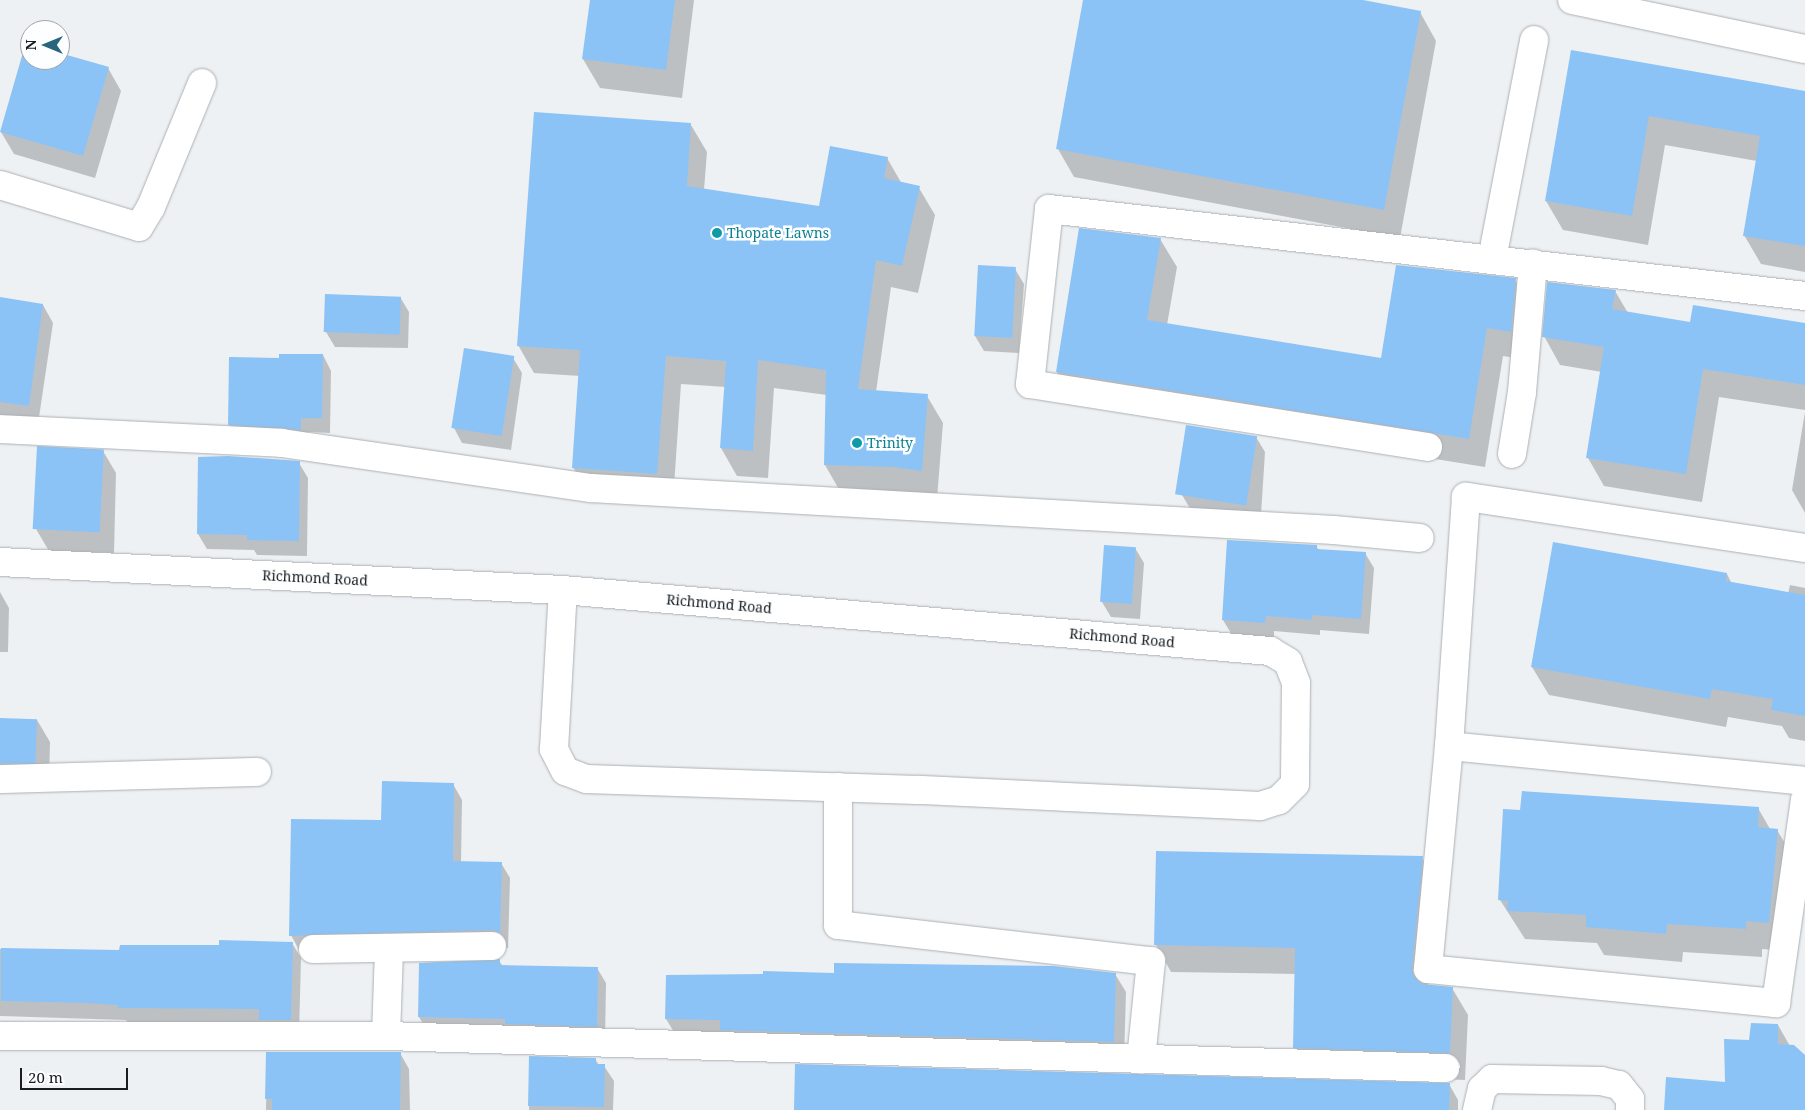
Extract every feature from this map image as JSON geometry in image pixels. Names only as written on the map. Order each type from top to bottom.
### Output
[{"type":"street","points":[[1572,0],[1805,49]]},
{"type":"street","points":[[1492,259],[1534,40]]},
{"type":"street","points":[[0,185],[138,227],[151,207],[202,83]]},
{"type":"street","points":[[1428,446],[1030,384],[1048,208],[1805,296]]},
{"type":"street","points":[[1512,454],[1522,392],[1533,264]]},
{"type":"street","points":[[0,429],[282,443],[592,488],[1325,529],[1420,538]]},
{"type":"street","points":[[1805,548],[1466,497],[1449,746],[1428,968],[1776,1002],[1805,799]]},
{"type":"street","name":"Richmond Road","points":[[0,562],[563,590],[1270,651],[1288,662],[1296,683],[1295,784],[1279,800],[1260,806],[838,787]]},
{"type":"street","points":[[563,590],[554,749],[565,771],[586,779],[838,787],[838,925],[1151,961],[1141,1059]]},
{"type":"street","points":[[1449,746],[1805,781]]},
{"type":"street","points":[[0,780],[257,772]]},
{"type":"street","points":[[313,949],[492,946]]},
{"type":"street","points":[[386,1036],[389,948]]},
{"type":"street","points":[[0,1036],[386,1036],[1446,1068]]},
{"type":"street","points":[[1477,1110],[1482,1089],[1492,1079],[1601,1081],[1619,1085],[1630,1099],[1630,1110]]},
{"type":"building","points":[[590,0],[675,0],[666,70],[582,59]]},
{"type":"building","points":[[1083,0],[1363,0],[1421,11],[1384,210],[1056,149]]},
{"type":"building","points":[[1571,50],[1805,91],[1805,246],[1743,236],[1760,136],[1649,116],[1632,216],[1545,201]]},
{"type":"building","points":[[70,56],[109,67],[83,156],[0,132],[20,63],[20,70],[70,70]]},
{"type":"building","name":"Thopate Lawns","points":[[534,112],[691,123],[687,186],[819,206],[830,146],[888,157],[884,178],[920,186],[902,266],[876,260],[858,389],[928,394],[922,471],[894,467],[824,465],[826,370],[758,360],[753,451],[720,448],[726,361],[666,356],[657,474],[572,468],[580,350],[517,346]]},
{"type":"building","points":[[1079,228],[1161,238],[1147,320],[1381,358],[1396,265],[1516,278],[1511,332],[1487,328],[1469,439],[1056,372]]},
{"type":"building","points":[[978,265],[1016,267],[1012,338],[974,336]]},
{"type":"building","points":[[1547,282],[1616,290],[1612,309],[1690,322],[1693,305],[1805,323],[1805,385],[1703,369],[1686,474],[1586,458],[1604,347],[1542,337]]},
{"type":"building","points":[[325,294],[401,297],[400,335],[324,332]]},
{"type":"building","points":[[0,297],[43,304],[29,406],[0,402]]},
{"type":"building","points":[[464,348],[514,356],[502,436],[451,428]]},
{"type":"building","points":[[279,354],[323,354],[322,418],[301,418],[301,430],[228,425],[229,357],[279,358]]},
{"type":"building","points":[[1186,425],[1257,436],[1246,505],[1175,494]]},
{"type":"building","points":[[37,446],[104,450],[100,532],[33,529]]},
{"type":"building","points":[[228,456],[300,461],[299,541],[247,540],[247,535],[197,534],[198,457]]},
{"type":"building","points":[[1227,540],[1317,545],[1317,549],[1366,552],[1361,619],[1312,615],[1312,620],[1266,616],[1265,623],[1222,620]]},
{"type":"building","points":[[1553,542],[1727,573],[1726,581],[1805,595],[1805,716],[1771,710],[1773,699],[1712,689],[1710,699],[1531,667]]},
{"type":"building","points":[[1104,545],[1136,547],[1132,604],[1100,602]]},
{"type":"building","points":[[0,718],[37,719],[35,764],[0,763]]},
{"type":"building","points":[[382,781],[454,783],[453,861],[502,862],[500,933],[492,930],[289,936],[291,819],[381,820]]},
{"type":"building","points":[[1522,791],[1759,807],[1758,827],[1778,829],[1769,923],[1746,921],[1746,929],[1667,924],[1666,934],[1586,927],[1586,915],[1507,911],[1508,901],[1498,900],[1503,809],[1520,810]]},
{"type":"building","points":[[1156,851],[1423,856],[1412,968],[1414,976],[1422,984],[1453,987],[1450,1053],[1293,1048],[1295,948],[1154,945]]},
{"type":"building","points":[[219,940],[293,942],[291,1020],[259,1020],[259,1009],[118,1008],[118,1005],[89,1003],[1,1001],[1,948],[119,950],[120,945],[219,945]]},
{"type":"building","points":[[500,959],[500,965],[598,967],[597,1027],[505,1024],[505,1019],[418,1017],[419,963]]},
{"type":"building","points":[[834,963],[1054,966],[1116,973],[1114,1042],[720,1030],[720,1020],[665,1019],[666,975],[763,974],[763,971],[834,973]]},
{"type":"building","points":[[1751,1023],[1778,1024],[1778,1044],[1794,1045],[1805,1055],[1805,1110],[1664,1110],[1666,1077],[1725,1082],[1724,1039],[1749,1040]]},
{"type":"building","points":[[266,1052],[401,1052],[400,1110],[272,1110],[272,1099],[265,1099]]},
{"type":"building","points":[[529,1056],[596,1058],[596,1064],[605,1064],[604,1107],[528,1106]]},
{"type":"building","points":[[795,1064],[1450,1083],[1449,1110],[794,1110]]},
{"type":"place","name":"Thopate Lawns","points":[[717,233]]},
{"type":"place","name":"Trinity","points":[[857,443]]}]
